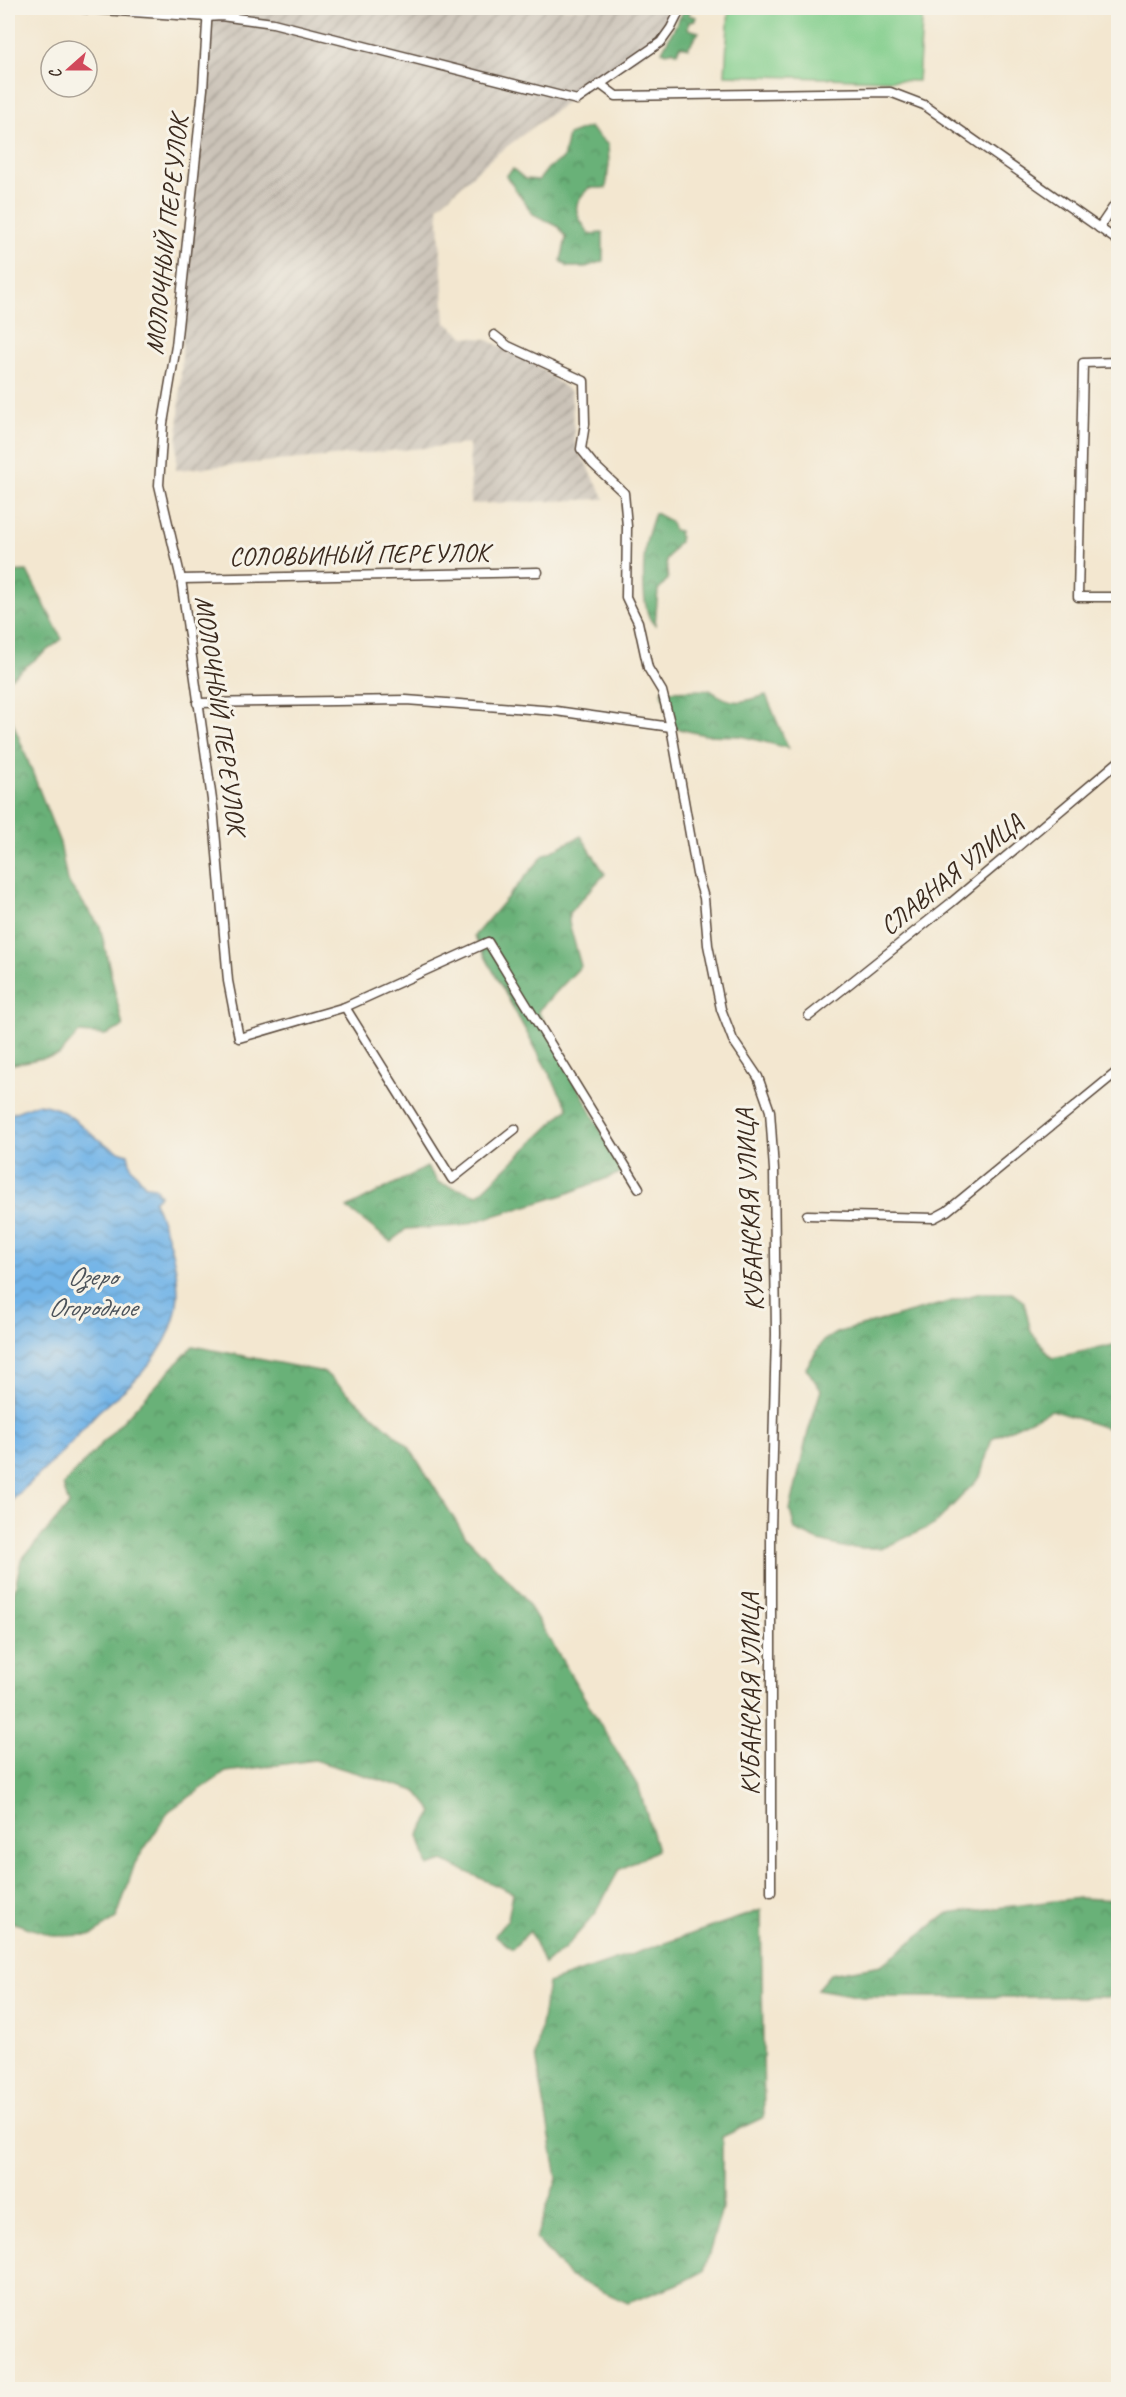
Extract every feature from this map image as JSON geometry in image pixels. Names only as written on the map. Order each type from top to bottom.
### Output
[{"type":"street","points":[[74,8],[221,16],[273,23],[577,100],[661,42],[681,8]]},
{"type":"street","name":"МОЛОЧНЫЙ ПЕРЕУЛОК","points":[[208,8],[201,110],[176,346],[163,423],[159,485],[181,579],[214,817],[228,981],[239,1038],[345,1007]]},
{"type":"street","points":[[600,84],[616,96],[890,92],[924,105],[1119,241]]},
{"type":"street","points":[[1099,228],[1119,200]]},
{"type":"street","name":"КУБАНСКАЯ УЛИЦА","points":[[494,335],[508,346],[584,381],[585,424],[581,449],[593,464],[624,493],[627,526],[627,597],[638,622],[648,668],[662,691],[697,874],[704,898],[708,945],[721,1009],[733,1040],[758,1077],[770,1111],[774,1170],[776,1334],[771,1530],[771,1892]]},
{"type":"street","points":[[1119,362],[1083,363],[1078,597],[1119,597]]},
{"type":"street","name":"СОЛОВЬИНЫЙ ПЕРЕУЛОК","points":[[181,579],[538,572]]},
{"type":"street","points":[[197,703],[406,700],[556,711],[670,728]]},
{"type":"street","name":"СЛАВНАЯ УЛИЦА","points":[[809,1016],[952,902],[1119,762]]},
{"type":"street","points":[[515,1129],[453,1179],[345,1007],[488,942],[639,1188]]},
{"type":"street","points":[[807,1215],[934,1218],[947,1211],[1119,1071]]},
{"type":"shaded area","points":[[177,8],[676,8],[674,18],[651,49],[575,96],[494,156],[438,206],[445,322],[465,337],[486,339],[538,366],[571,392],[575,443],[605,499],[471,504],[469,444],[176,470],[184,316],[213,16]]},
{"type":"green space","points":[[685,8],[692,8],[688,15],[696,17],[695,20],[689,22],[688,29],[699,32],[688,48],[680,46],[677,53],[673,50],[667,53],[662,51]]},
{"type":"green space","points":[[729,8],[923,8],[918,81],[725,75]]},
{"type":"green space","points":[[589,127],[608,145],[609,164],[606,188],[589,188],[579,200],[577,210],[589,234],[603,233],[603,261],[586,267],[568,267],[561,261],[566,238],[559,227],[533,214],[506,176],[513,169],[525,179],[539,180],[549,167],[563,159],[568,135]]},
{"type":"green space","points":[[655,513],[670,521],[674,530],[679,531],[680,540],[666,560],[668,579],[658,590],[655,625],[650,620],[645,601],[644,558]]},
{"type":"green space","points":[[27,571],[62,639],[8,680],[8,572]]},
{"type":"green space","points":[[710,690],[725,699],[737,702],[766,695],[788,748],[741,736],[705,735],[671,727],[662,691]]},
{"type":"green space","points":[[8,710],[60,843],[67,881],[100,926],[123,1027],[105,1035],[79,1033],[59,1055],[8,1065]]},
{"type":"green space","points":[[581,836],[605,874],[569,913],[569,923],[581,966],[538,1011],[623,1172],[563,1195],[460,1226],[406,1229],[391,1242],[347,1208],[427,1167],[439,1183],[478,1195],[568,1108],[474,936],[544,855]]},
{"type":"green space","points":[[981,1293],[1012,1293],[1024,1302],[1031,1332],[1052,1358],[1118,1344],[1118,1432],[1052,1410],[992,1438],[980,1477],[934,1525],[883,1548],[847,1548],[819,1541],[795,1530],[790,1510],[808,1432],[821,1390],[806,1368],[823,1341],[836,1333]]},
{"type":"green space","points":[[193,1346],[324,1372],[409,1447],[465,1536],[522,1594],[639,1788],[657,1850],[619,1870],[595,1914],[565,1948],[544,1964],[530,1931],[512,1949],[495,1935],[508,1919],[513,1893],[443,1861],[428,1866],[419,1835],[433,1812],[416,1791],[314,1760],[226,1772],[169,1811],[135,1863],[117,1917],[93,1935],[54,1936],[8,1921],[8,1600],[13,1597],[21,1560],[69,1505],[63,1485]]},
{"type":"green space","points":[[1079,1898],[1118,1900],[1118,1997],[862,1997],[817,1989],[830,1974],[881,1965],[947,1914]]},
{"type":"green space","points":[[761,1910],[764,2117],[722,2137],[722,2209],[704,2271],[685,2281],[628,2303],[569,2276],[536,2238],[557,2178],[536,2056],[548,1983]]},
{"type":"water","name":"Озеро Огородное","points":[[36,1104],[62,1111],[103,1142],[128,1154],[131,1167],[146,1186],[155,1187],[160,1195],[154,1201],[172,1254],[177,1277],[178,1299],[174,1320],[165,1341],[151,1362],[130,1385],[98,1412],[55,1460],[8,1504],[8,1115]]}]
